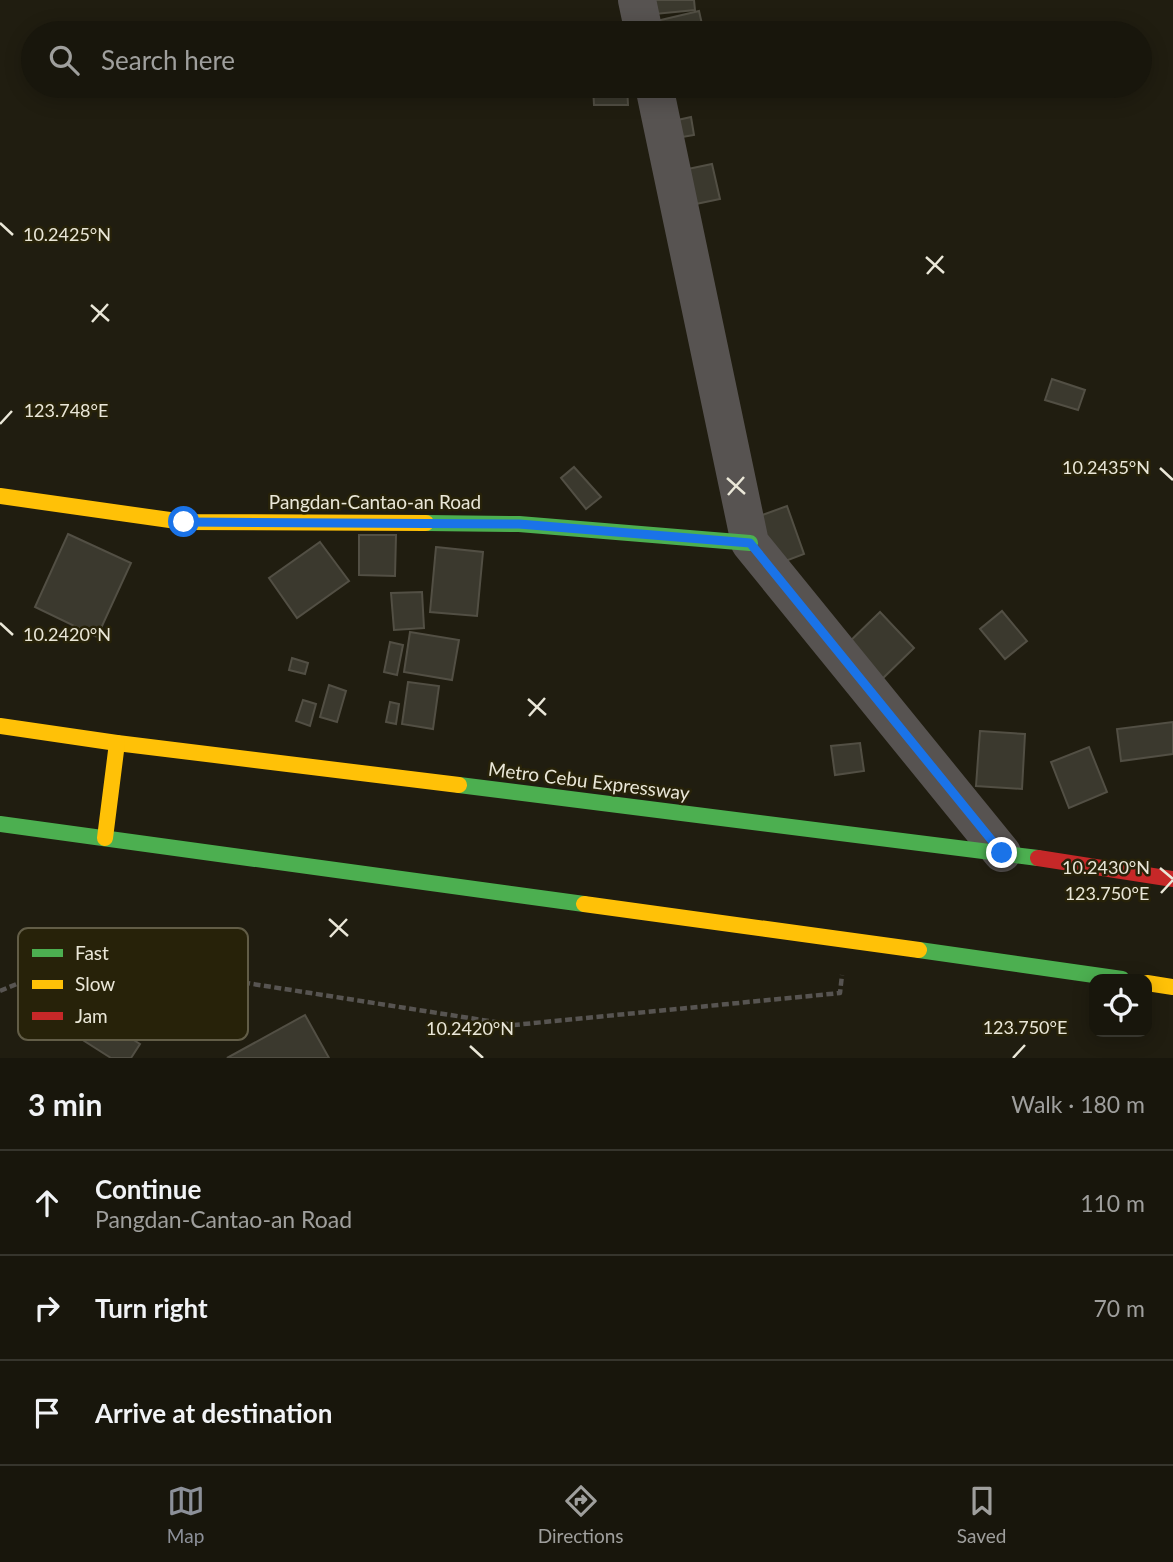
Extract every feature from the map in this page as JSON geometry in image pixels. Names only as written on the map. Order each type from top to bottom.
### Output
[{"type":"main road","name":"Pangdan-Cantao-an Road","points":[[0,496],[184,522],[519,524],[750,543]]},
{"type":"main road","name":"Metro Cebu Expressway","points":[[0,726],[117,743],[1002,853],[1173,879]]},
{"type":"main road","points":[[105,838],[117,743]]},
{"type":"main road","points":[[0,824],[1089,974]]},
{"type":"main road","points":[[1152,984],[1173,987]]},
{"type":"street","points":[[636,0],[640,21]]},
{"type":"street","points":[[657,98],[750,543],[1002,853]]},
{"type":"path","points":[[248,983],[514,1025],[840,993],[846,940]]},
{"type":"path","points":[[0,991],[18,983]]},
{"type":"building","points":[[653,0],[694,0],[695,10],[655,14]]},
{"type":"building","points":[[699,11],[701,21],[656,21]]},
{"type":"building","points":[[594,98],[628,98],[628,105],[594,105]]},
{"type":"building","points":[[691,117],[694,135],[676,138],[673,121]]},
{"type":"building","points":[[712,164],[720,199],[691,205],[683,170]]},
{"type":"building","points":[[1052,379],[1085,390],[1078,410],[1045,400]]},
{"type":"building","points":[[574,467],[601,497],[586,509],[561,478]]},
{"type":"building","points":[[787,506],[804,554],[775,565],[757,517]]},
{"type":"building","points":[[68,534],[131,563],[97,637],[35,607]]},
{"type":"building","points":[[359,535],[396,535],[395,576],[359,575]]},
{"type":"building","points":[[320,542],[349,581],[297,618],[269,578]]},
{"type":"building","points":[[436,547],[483,552],[477,616],[430,612]]},
{"type":"building","points":[[422,592],[424,628],[394,630],[391,593]]},
{"type":"building","points":[[1002,611],[1027,641],[1005,659],[980,629]]},
{"type":"building","points":[[880,612],[914,648],[878,683],[844,647]]},
{"type":"building","points":[[410,632],[459,640],[452,680],[404,672]]},
{"type":"building","points":[[390,642],[403,645],[397,675],[384,672]]},
{"type":"building","points":[[292,658],[308,663],[305,674],[289,670]]},
{"type":"building","points":[[408,682],[439,686],[433,729],[402,724]]},
{"type":"building","points":[[329,685],[346,691],[337,722],[320,717]]},
{"type":"building","points":[[303,700],[316,704],[310,726],[296,721]]},
{"type":"building","points":[[390,702],[399,704],[396,724],[386,722]]},
{"type":"building","points":[[1173,722],[1173,754],[1121,761],[1117,729]]},
{"type":"building","points":[[980,731],[1025,734],[1022,789],[976,786]]},
{"type":"building","points":[[860,743],[864,771],[835,775],[831,746]]},
{"type":"building","points":[[1089,747],[1107,792],[1069,808],[1051,762]]},
{"type":"building","points":[[305,1015],[329,1058],[227,1058]]},
{"type":"building","points":[[83,1040],[134,1040],[140,1044],[131,1058],[111,1058]]},
{"type":"traffic: fast","points":[[426,523],[519,524],[750,543]]},
{"type":"traffic: fast","points":[[459,785],[1038,858]]},
{"type":"traffic: fast","points":[[0,824],[584,904]]},
{"type":"traffic: fast","points":[[919,950],[1089,974]]},
{"type":"traffic: slow","points":[[0,496],[184,522],[426,523]]},
{"type":"traffic: slow","points":[[0,726],[459,785]]},
{"type":"traffic: slow","points":[[105,838],[117,743]]},
{"type":"traffic: slow","points":[[584,904],[919,950]]},
{"type":"traffic: slow","points":[[1152,984],[1173,987]]},
{"type":"traffic: jam","points":[[1038,858],[1173,879]]},
{"type":"route","points":[[184,522],[519,524],[750,543],[1002,853]]}]
